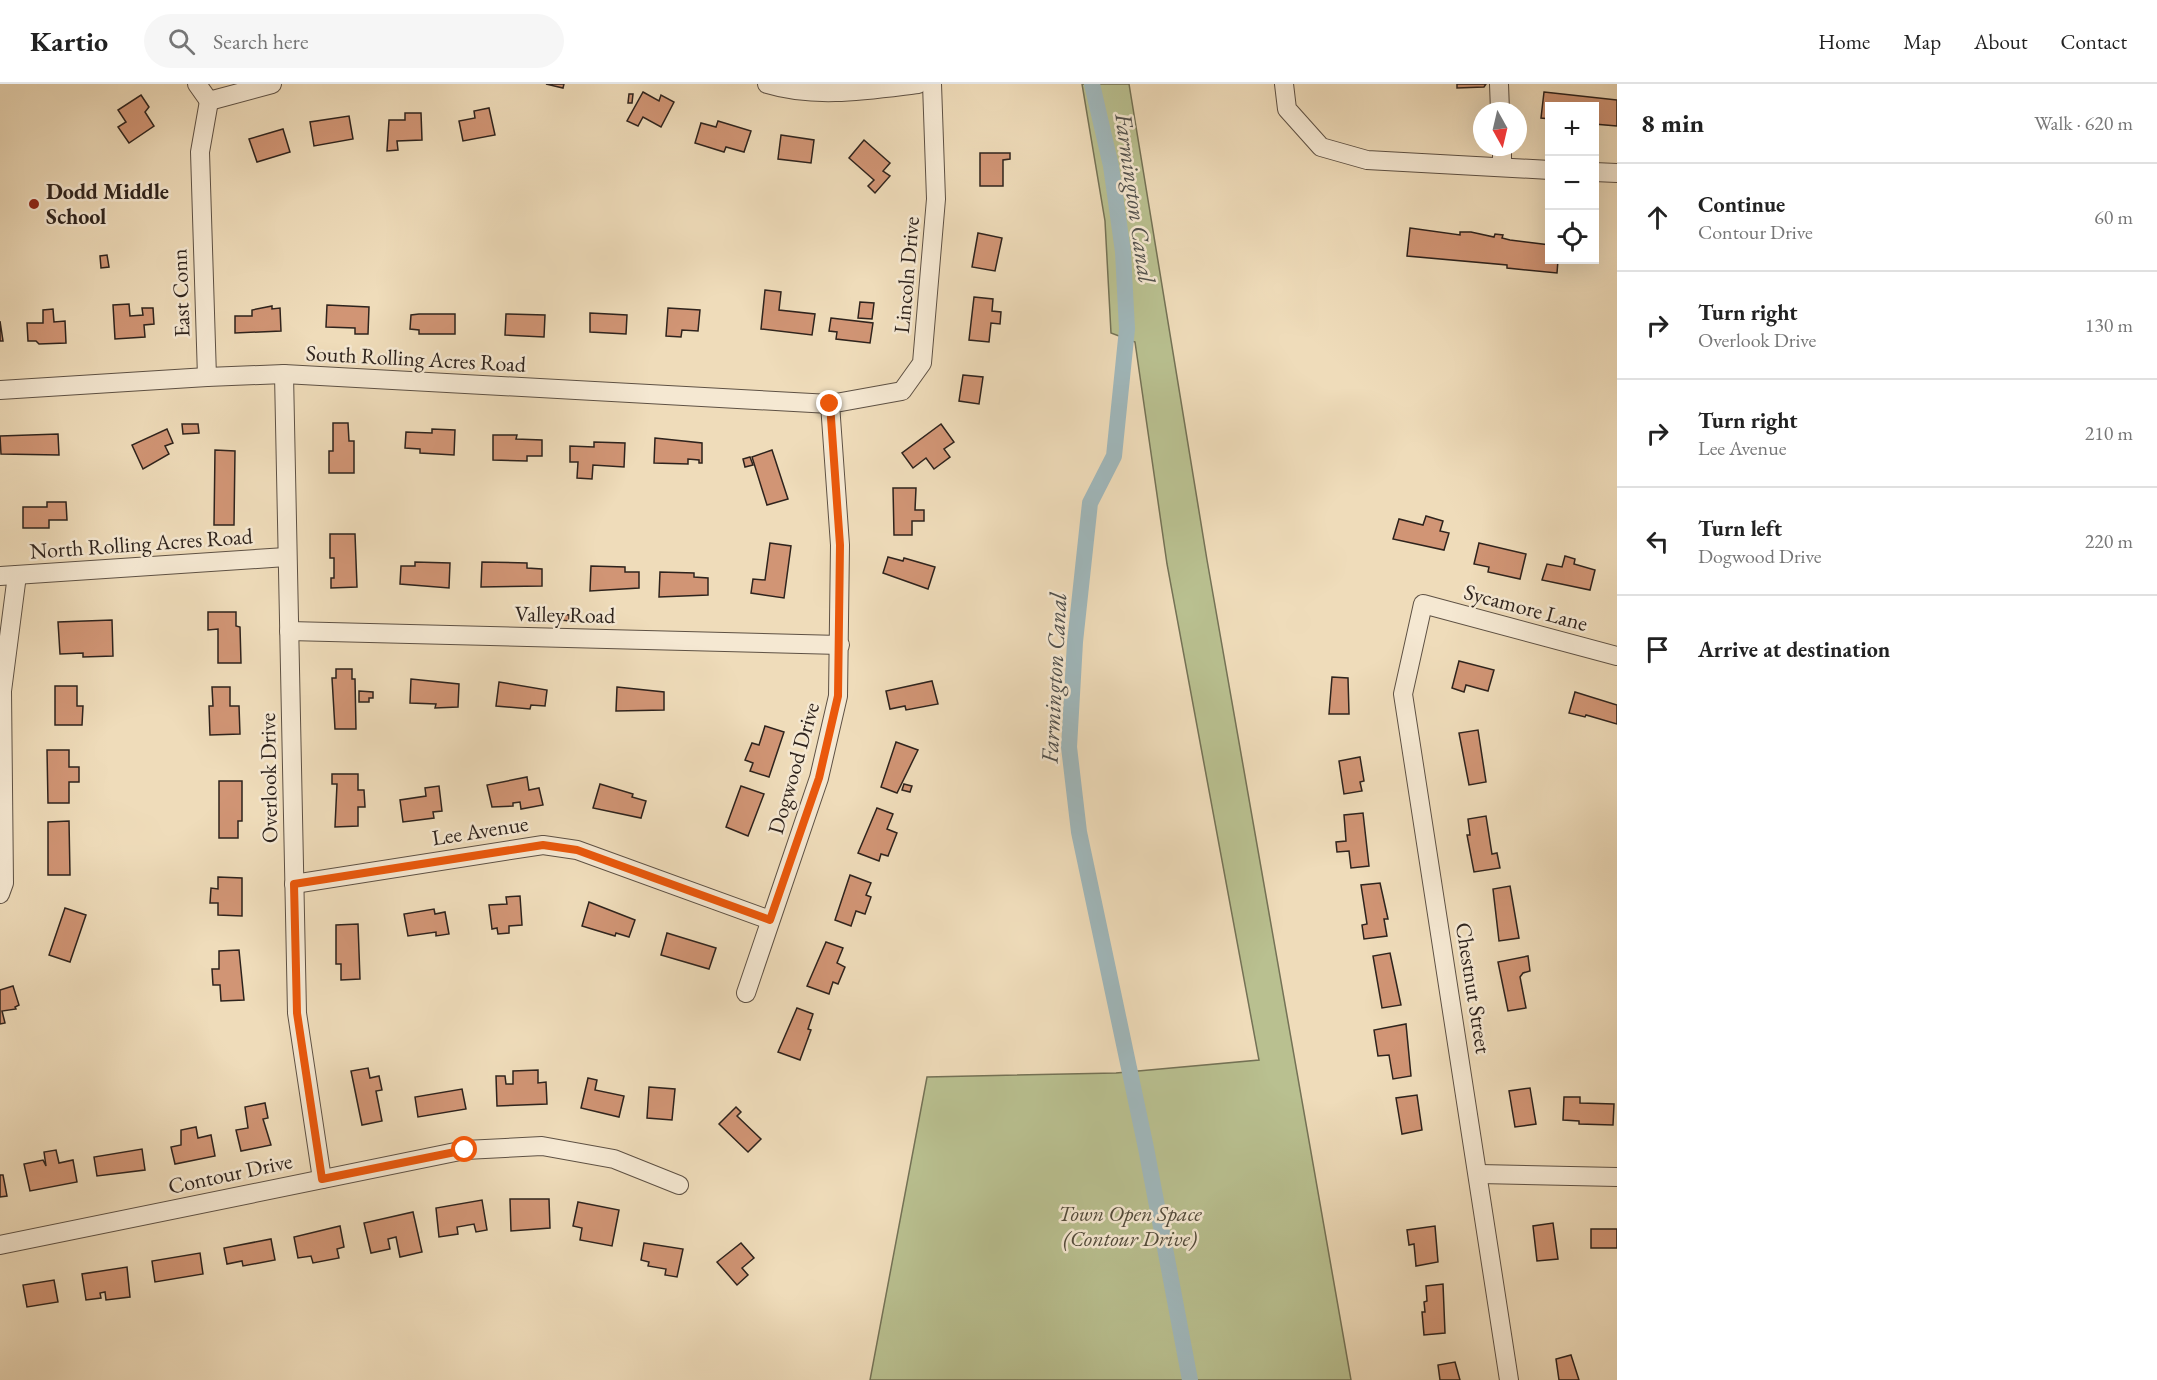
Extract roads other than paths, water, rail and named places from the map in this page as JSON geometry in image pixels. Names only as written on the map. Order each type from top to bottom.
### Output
[{"type":"street","points":[[196,84],[209,101],[272,84]]},
{"type":"street","points":[[768,84],[779,88],[842,93],[918,84]]},
{"type":"street","name":"Lincoln Drive","points":[[830,404],[902,391],[922,363],[936,200],[932,84]]},
{"type":"street","points":[[1284,84],[1287,109],[1321,147],[1367,160],[1545,170]]},
{"type":"street","points":[[1499,84],[1500,102]]},
{"type":"street","name":"East Conn","points":[[207,376],[200,152],[209,101]]},
{"type":"street","points":[[1502,156],[1502,167]]},
{"type":"street","points":[[1599,172],[1617,173]]},
{"type":"street","name":"South Rolling Acres Road","points":[[0,390],[207,376],[284,374],[830,404]]},
{"type":"street","name":"Overlook Drive","points":[[284,374],[297,1013],[322,1179]]},
{"type":"street","name":"Dogwood Drive","points":[[746,993],[819,778],[838,696],[840,545],[830,404]]},
{"type":"street","name":"North Rolling Acres Road","points":[[9,576],[286,557]]},
{"type":"street","points":[[0,894],[4,883],[2,691],[9,576]]},
{"type":"street","name":"Sycamore Lane","points":[[1423,604],[1617,656]]},
{"type":"street","name":"Chestnut Street","points":[[1423,604],[1403,694],[1479,1174],[1509,1380]]},
{"type":"street","name":"Valley Road","points":[[289,631],[840,645]]},
{"type":"street","name":"Lee Avenue","points":[[294,884],[543,845],[577,850],[770,920]]},
{"type":"street","name":"Contour Drive","points":[[0,1245],[465,1150],[542,1146],[615,1159],[679,1185]]},
{"type":"street","points":[[1479,1174],[1617,1177]]},
{"type":"waterway","name":"Farmington Canal","points":[[1092,84],[1111,166],[1123,252],[1127,329],[1114,456],[1090,503],[1075,642],[1069,747],[1079,832],[1146,1148],[1190,1380]]},
{"type":"place","name":"Dodd Middle School","points":[[34,204]]},
{"type":"park label","name":"Town Open Space (Contour Drive)","points":[[1130,1226]]}]
